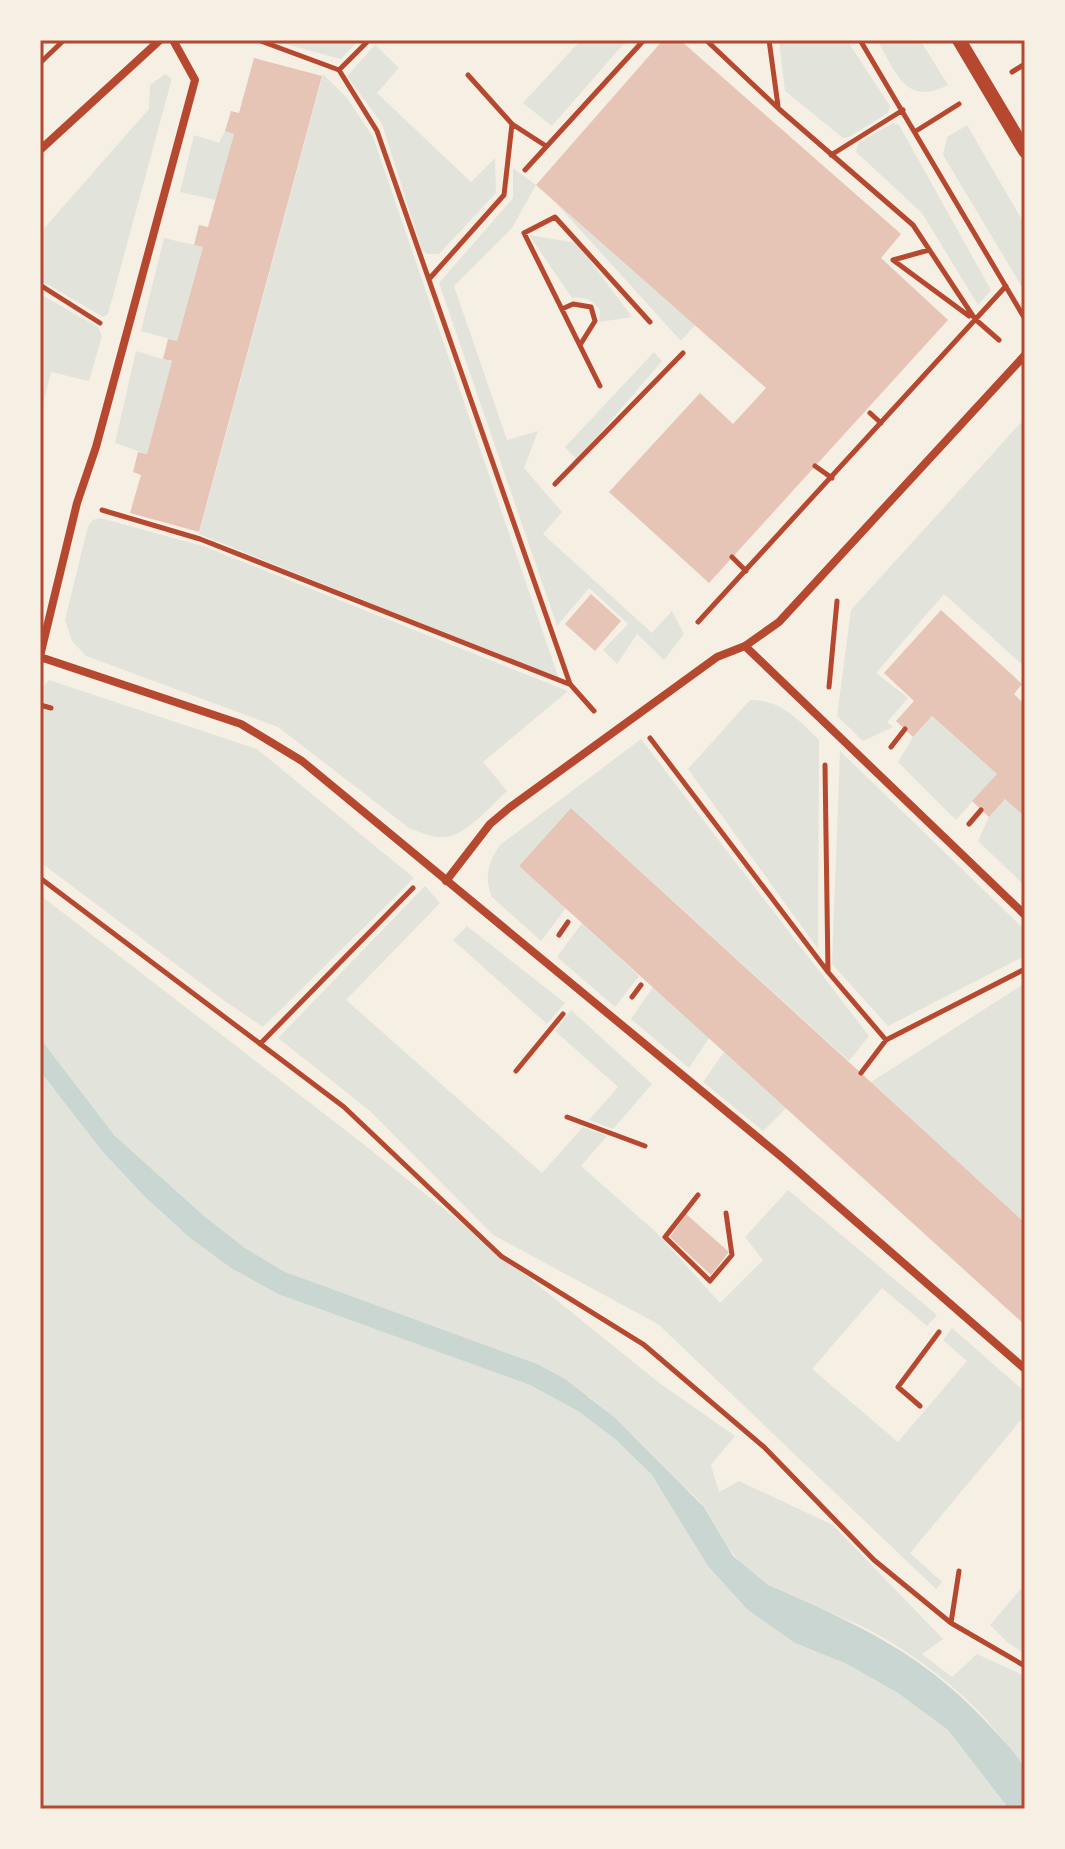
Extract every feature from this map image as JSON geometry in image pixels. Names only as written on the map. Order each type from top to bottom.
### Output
[{"type":"street","points":[[40,150],[160,40]]},
{"type":"street","points":[[173,40],[195,80],[100,434],[77,503],[40,656],[241,724],[302,761],[784,1159],[1025,1369]]},
{"type":"street","points":[[959,40],[1025,151]]},
{"type":"street","points":[[446,881],[490,824],[717,657],[745,646],[779,622],[1023,357]]},
{"type":"street","points":[[745,646],[1025,915]]},
{"type":"path","points":[[40,63],[64,40]]},
{"type":"path","points":[[258,40],[339,70],[377,131],[570,684],[613,732]]},
{"type":"path","points":[[339,70],[369,40]]},
{"type":"path","points":[[525,170],[644,40]]},
{"type":"path","points":[[706,40],[779,109],[913,225],[975,319]]},
{"type":"path","points":[[769,40],[779,109]]},
{"type":"path","points":[[860,40],[1025,319]]},
{"type":"path","points":[[468,75],[512,124],[546,146]]},
{"type":"path","points":[[831,155],[903,110]]},
{"type":"path","points":[[430,278],[504,195],[512,124]]},
{"type":"path","points":[[600,386],[524,233],[555,217],[650,322]]},
{"type":"path","points":[[929,250],[893,260],[1023,357]]},
{"type":"path","points":[[698,622],[1006,286]]},
{"type":"path","points":[[562,309],[573,304],[591,307],[595,321],[580,345]]},
{"type":"path","points":[[555,484],[683,353]]},
{"type":"path","points":[[870,413],[882,423]]},
{"type":"path","points":[[815,466],[832,478]]},
{"type":"path","points":[[77,503],[200,539],[570,684]]},
{"type":"path","points":[[732,557],[746,571]]},
{"type":"path","points":[[40,705],[51,708]]},
{"type":"path","points":[[634,717],[828,972],[886,1040]]},
{"type":"path","points":[[260,1044],[432,869]]},
{"type":"path","points":[[40,878],[344,1107],[501,1256],[643,1344],[764,1447],[874,1560],[951,1623],[1025,1666]]},
{"type":"path","points":[[861,1073],[886,1040],[1025,969]]},
{"type":"path","points":[[516,1071],[582,992]]},
{"type":"path","points":[[567,1117],[645,1146]]},
{"type":"path","points":[[698,1195],[665,1237],[710,1281],[732,1255],[726,1213]]},
{"type":"path","points":[[920,1406],[898,1387],[956,1309]]},
{"type":"path","points":[[951,1623],[959,1571]]},
{"type":"shaded area","points":[[269,40],[314,40],[317,43],[320,40],[359,40],[341,59]]},
{"type":"shaded area","points":[[581,40],[627,40],[552,126],[523,103]]},
{"type":"shaded area","points":[[779,40],[847,40],[890,106],[888,113],[843,138],[785,91]]},
{"type":"shaded area","points":[[877,40],[920,40],[948,85],[933,91],[912,89],[896,74]]},
{"type":"shaded area","points":[[375,45],[399,68],[377,93],[471,182],[495,158],[496,193],[439,254],[427,254],[422,250],[382,124],[347,76]]},
{"type":"shaded area","points":[[165,74],[171,82],[108,314],[103,317],[40,280],[40,233],[149,109],[150,85]]},
{"type":"shaded area","points":[[323,74],[347,98],[373,137],[559,679],[199,534]]},
{"type":"shaded area","points":[[893,123],[899,125],[991,290],[978,305],[922,213],[856,152],[858,143]]},
{"type":"shaded area","points":[[967,125],[1025,225],[1025,292],[943,155],[947,137]]},
{"type":"shaded area","points":[[225,131],[234,134],[216,200],[180,192],[194,135],[219,143]]},
{"type":"shaded area","points":[[513,168],[536,185],[512,228],[454,286],[507,440],[538,431],[524,468],[562,512],[543,534],[652,633],[672,611],[684,634],[664,660],[637,634],[617,664],[603,650],[628,624],[589,588],[557,626],[439,283],[513,198]]},
{"type":"shaded area","points":[[554,201],[695,325],[681,341]]},
{"type":"shaded area","points":[[529,235],[577,243],[632,317],[599,322],[600,310],[588,300],[572,298]]},
{"type":"shaded area","points":[[164,238],[203,247],[177,341],[141,331]]},
{"type":"shaded area","points":[[40,294],[98,327],[102,336],[89,381],[51,372],[40,415]]},
{"type":"shaded area","points":[[136,351],[172,362],[147,454],[115,443]]},
{"type":"shaded area","points":[[654,352],[662,361],[577,460],[565,447]]},
{"type":"shaded area","points":[[1025,418],[1025,667],[944,594],[876,673],[908,698],[887,722],[893,727],[863,741],[837,716],[851,610]]},
{"type":"shaded area","points":[[100,518],[203,546],[568,691],[483,762],[507,791],[470,825],[454,835],[441,837],[422,833],[409,828],[278,727],[86,656],[72,641],[65,620],[88,526]]},
{"type":"shaded area","points":[[49,680],[257,749],[414,878],[263,1027],[40,862],[40,690]]},
{"type":"shaded area","points":[[750,700],[780,707],[819,740],[818,949],[688,769]]},
{"type":"shaded area","points":[[932,716],[997,774],[956,820],[898,762],[913,737]]},
{"type":"shaded area","points":[[641,739],[869,1036],[849,1061],[571,808],[519,866],[566,908],[541,941],[492,897],[488,870],[500,845]]},
{"type":"shaded area","points":[[840,751],[1025,930],[1025,956],[888,1026],[832,964]]},
{"type":"shaded area","points":[[1005,799],[1025,817],[1025,886],[978,841],[989,817]]},
{"type":"shaded area","points":[[425,886],[440,903],[346,1000],[542,1173],[583,1127],[607,1136],[581,1166],[657,1233],[720,1303],[763,1260],[745,1237],[788,1190],[937,1315],[927,1326],[882,1288],[812,1369],[898,1442],[967,1361],[943,1340],[952,1328],[1025,1392],[1025,1415],[910,1553],[942,1582],[936,1589],[658,1324],[493,1235],[370,1111],[278,1038]]},
{"type":"shaded area","points":[[40,895],[362,1143],[658,1382],[735,1436],[711,1465],[719,1492],[739,1481],[833,1525],[943,1639],[922,1654],[952,1677],[977,1654],[1025,1676],[1025,1772],[993,1727],[930,1669],[859,1625],[779,1591],[755,1576],[732,1552],[697,1499],[591,1398],[285,1272],[245,1248],[204,1216],[114,1135],[40,1038]]},
{"type":"shaded area","points":[[582,923],[639,976],[615,1007],[557,957]]},
{"type":"shaded area","points":[[467,926],[565,1003],[547,1024],[453,940]]},
{"type":"shaded area","points":[[1025,983],[1025,1223],[871,1082]]},
{"type":"shaded area","points":[[653,987],[709,1038],[689,1068],[631,1019]]},
{"type":"shaded area","points":[[571,1010],[652,1084],[613,1129],[589,1120],[618,1087],[555,1031]]},
{"type":"shaded area","points":[[40,1038],[114,1135],[204,1216],[245,1248],[285,1272],[537,1364],[565,1379],[614,1417],[704,1507],[733,1556],[768,1585],[889,1643],[967,1702],[1023,1766],[1025,1809],[1009,1809],[948,1730],[898,1693],[847,1664],[795,1643],[748,1610],[708,1566],[652,1475],[615,1439],[578,1411],[530,1385],[278,1294],[231,1268],[189,1237],[145,1197],[102,1151],[40,1071]]},
{"type":"shaded area","points":[[724,1052],[786,1108],[763,1131],[703,1082]]},
{"type":"shaded area","points":[[40,1071],[102,1151],[145,1197],[189,1237],[232,1268],[278,1294],[530,1385],[578,1411],[615,1439],[652,1475],[679,1516],[795,1643],[847,1664],[898,1693],[948,1730],[1009,1809],[40,1809]]},
{"type":"shaded area","points":[[1025,1584],[1025,1654],[990,1625]]},
{"type":"building","points":[[663,40],[680,40],[901,234],[881,258],[948,320],[709,583],[609,492],[700,393],[733,424],[766,388],[536,185]]},
{"type":"building","points":[[254,58],[322,76],[199,532],[130,513],[141,475],[133,472],[138,452],[147,454],[172,361],[163,359],[168,339],[177,341],[203,247],[194,245],[199,225],[208,227],[234,134],[225,131],[231,111],[239,113]]},
{"type":"building","points":[[591,594],[621,621],[595,651],[565,624]]},
{"type":"building","points":[[941,610],[1022,684],[1014,694],[1025,705],[1025,817],[1005,799],[989,817],[972,801],[997,774],[932,716],[913,737],[896,721],[914,701],[884,673]]},
{"type":"building","points":[[571,808],[1025,1223],[1025,1325],[519,866]]},
{"type":"building","points":[[686,1214],[729,1252],[711,1275],[670,1237]]}]
